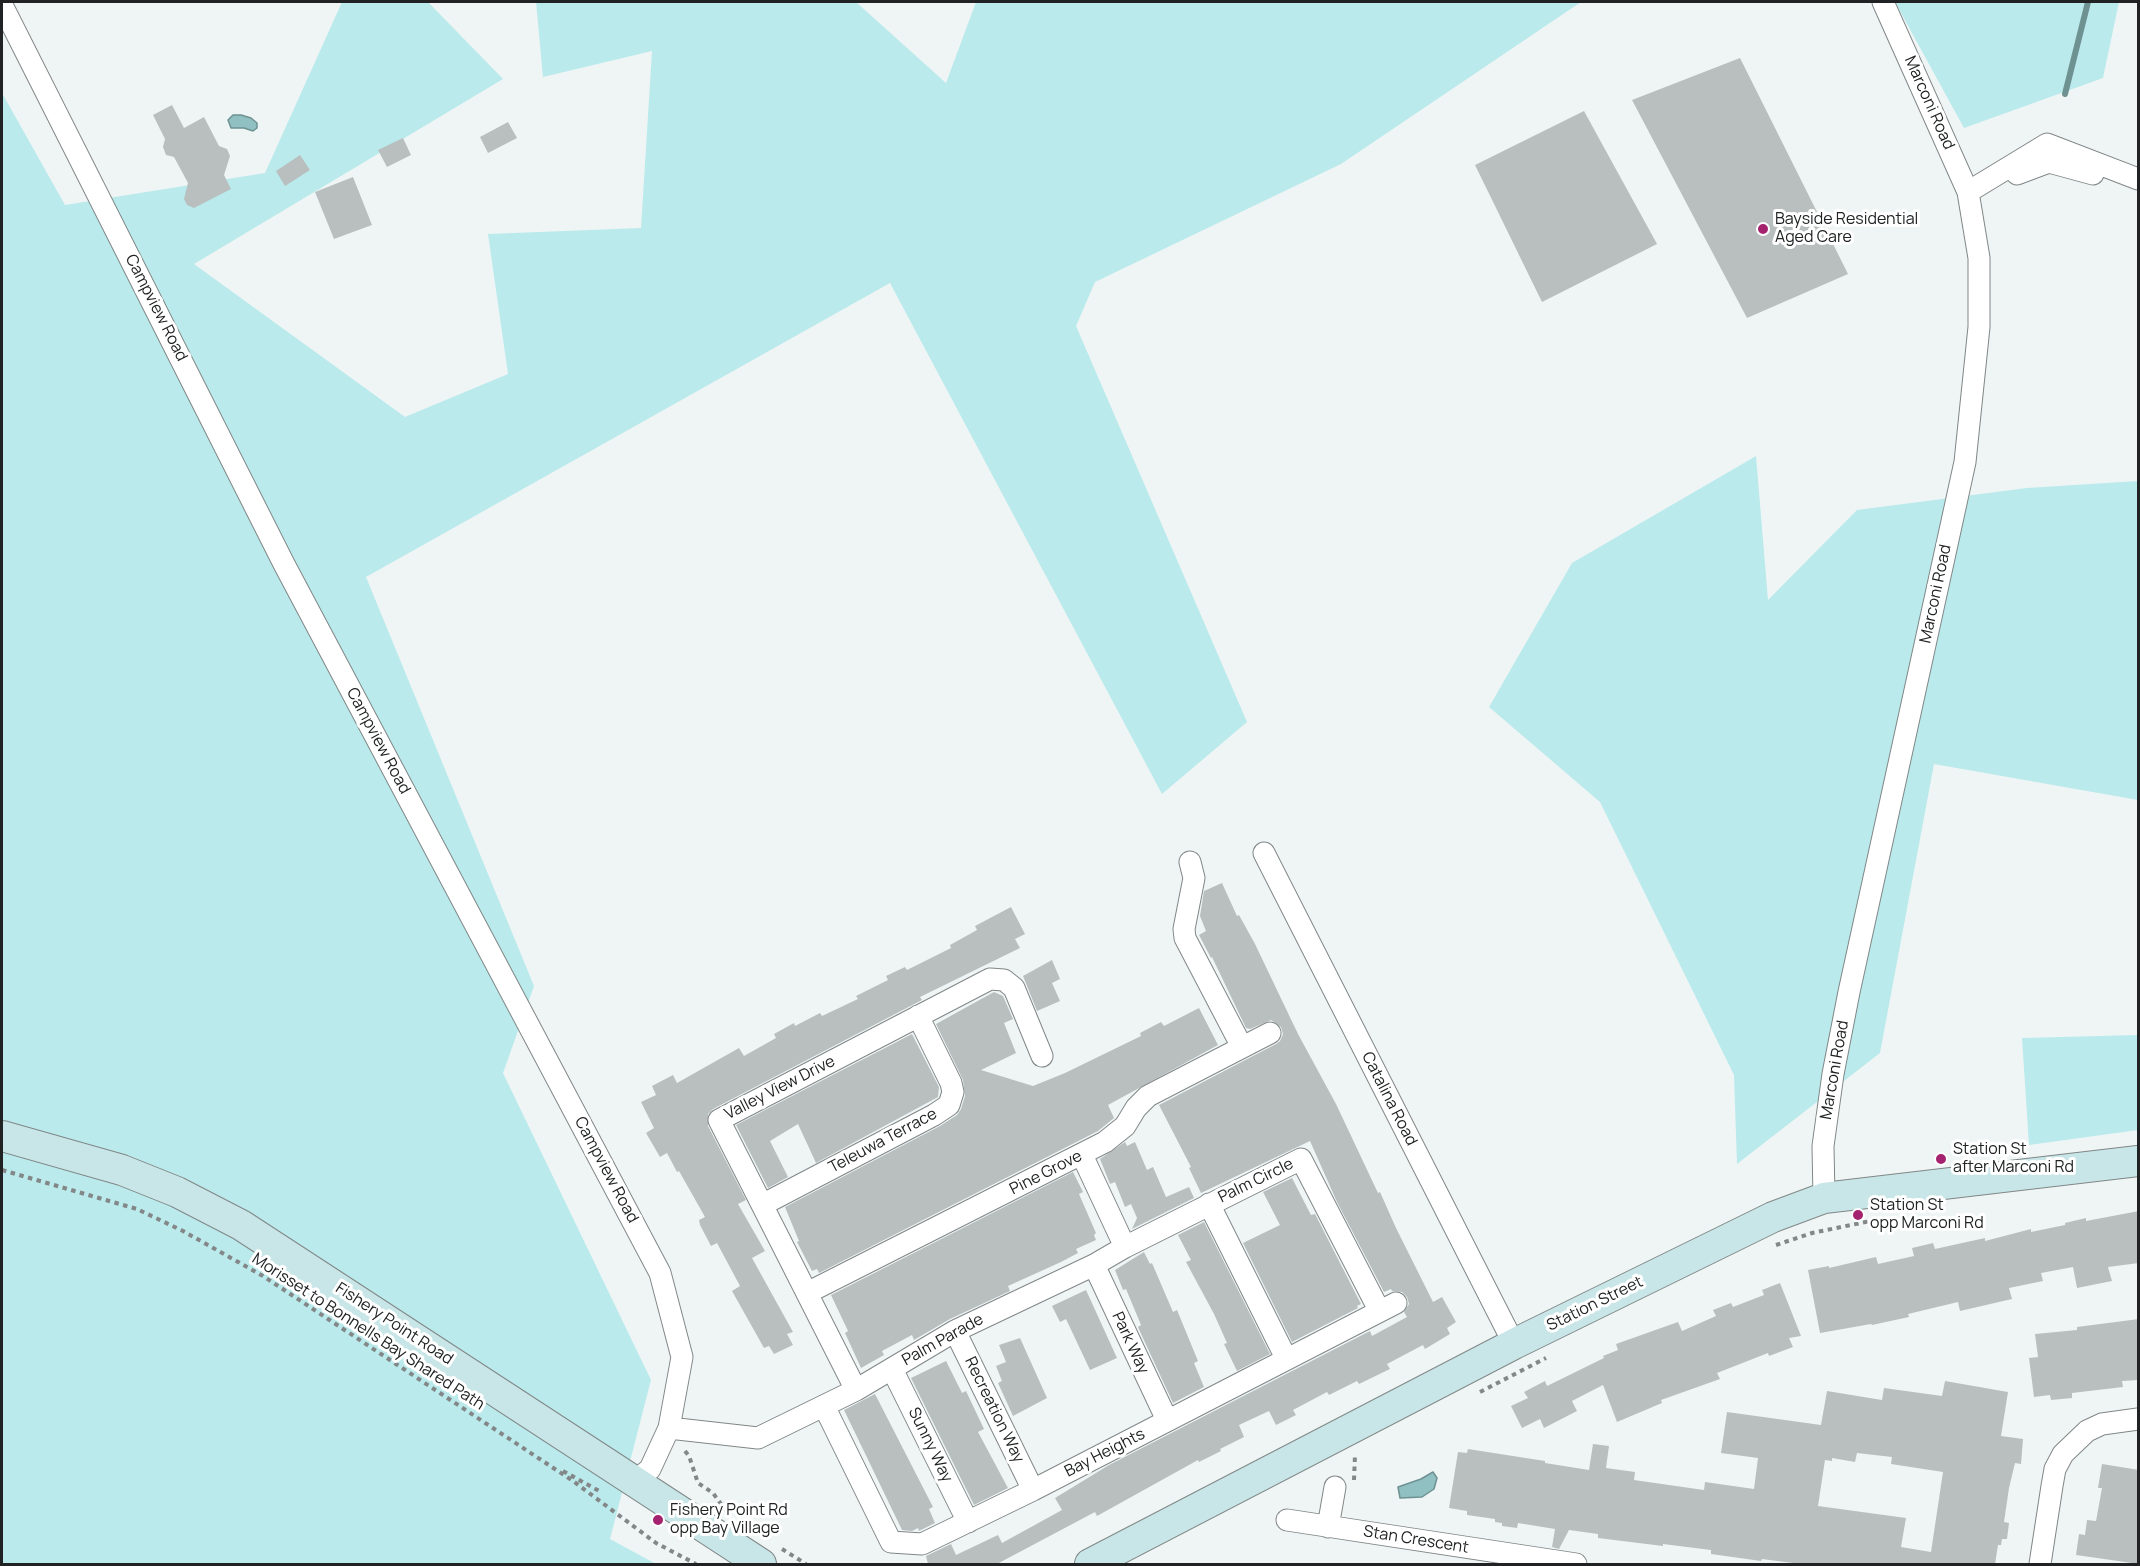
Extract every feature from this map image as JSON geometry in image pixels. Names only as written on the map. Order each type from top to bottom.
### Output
[{"type":"street","name":"Marconi Road","points":[[1824,1198],[1825,1130],[1849,992],[1965,462],[1979,327],[1979,258],[1968,192],[1883,2]]},
{"type":"street","name":"Campview Road","points":[[2,5],[284,564],[660,1273],[682,1357],[669,1428],[650,1469],[634,1482]]},
{"type":"street","points":[[1968,192],[2048,144],[2139,179]]},
{"type":"street","points":[[1968,192],[2049,162],[2139,187]]},
{"type":"street","name":"Catalina Road","points":[[1264,853],[1514,1344]]},
{"type":"street","points":[[1190,862],[1194,878],[1184,929],[1185,938],[1242,1047]]},
{"type":"street","name":"Valley View Drive","points":[[856,1390],[719,1120],[990,979],[1004,981],[1014,988],[1042,1056]]},
{"type":"street","name":"Teleuwa Terrace","points":[[762,1205],[949,1105],[953,1092],[951,1083],[918,1017]]},
{"type":"street","name":"Pine Grove","points":[[807,1293],[1082,1155],[1104,1142],[1125,1125],[1136,1108],[1148,1096],[1270,1033]]},
{"type":"street","name":"Fishery Point Road","points":[[2,1136],[122,1170],[177,1192],[241,1225],[634,1482],[771,1556]]},
{"type":"street","points":[[1082,1155],[1125,1247]]},
{"type":"street","name":"Palm Circle","points":[[1301,1159],[1388,1306],[1286,1358],[1209,1204],[1301,1159]]},
{"type":"street","name":"Station Street","points":[[1090,1564],[1514,1344],[1773,1216],[1824,1198],[2139,1161]]},
{"type":"street","name":"Palm Parade","points":[[669,1428],[759,1438],[856,1390],[955,1331],[1094,1265],[1209,1204]]},
{"type":"street","name":"Park Way","points":[[1094,1265],[1167,1420]]},
{"type":"street","name":"Recreation Way","points":[[955,1331],[1033,1490]]},
{"type":"street","name":"Bay Heights","points":[[824,1406],[891,1542],[922,1544],[1033,1490],[1286,1358]]},
{"type":"street","name":"Sunny Way","points":[[892,1369],[968,1522]]},
{"type":"street","points":[[2040,1564],[2055,1469],[2063,1454],[2087,1431],[2102,1424],[2139,1419]]},
{"type":"street","points":[[1328,1527],[1344,1486]]},
{"type":"street","name":"Stan Crescent","points":[[1287,1520],[1576,1564]]},
{"type":"path","name":"Morisset to Bonnells Bay Shared Path","points":[[2,1170],[137,1209],[183,1231],[263,1276],[573,1481],[656,1543],[696,1564]]},
{"type":"path","points":[[1773,1246],[1812,1233],[1886,1217]]},
{"type":"path","points":[[1480,1392],[1552,1355]]},
{"type":"path","points":[[1345,1461],[1366,1450]]},
{"type":"path","points":[[685,1451],[689,1456],[698,1483],[713,1494],[730,1516]]},
{"type":"path","points":[[1344,1486],[1355,1455]]},
{"type":"path","points":[[771,1556],[806,1564]]},
{"type":"shaded area","points":[[342,2],[428,2],[503,79],[194,264],[405,417],[508,374],[488,234],[641,228],[652,51],[543,77],[536,2],[856,2],[946,83],[976,2],[1581,2],[1341,164],[1095,282],[1076,326],[1247,722],[1162,794],[890,283],[366,577],[534,986],[503,1073],[651,1380],[610,1539],[656,1564],[2,1564],[2,93],[65,205],[265,173]]},
{"type":"shaded area","points":[[1895,2],[2119,2],[2103,78],[1964,128]]},
{"type":"shaded area","points":[[233,115],[251,118],[257,123],[257,128],[253,131],[231,128],[228,120]]},
{"type":"shaded area","points":[[1756,456],[1768,600],[1857,510],[2027,488],[2138,481],[2138,800],[1934,764],[1880,1053],[1737,1164],[1734,1075],[1600,802],[1489,707],[1572,563]]},
{"type":"shaded area","points":[[2138,1035],[2138,1130],[2029,1145],[2022,1038]]},
{"type":"shaded area","points":[[1433,1472],[1437,1478],[1434,1489],[1422,1497],[1400,1498],[1398,1487]]},
{"type":"building","name":"Bayside Residential Aged Care","points":[[1740,58],[1848,274],[1747,318],[1632,100]]},
{"type":"building","points":[[172,105],[184,128],[204,117],[219,146],[227,149],[230,156],[224,175],[231,189],[194,208],[187,205],[184,199],[188,183],[174,157],[166,155],[163,147],[165,139],[153,115]]},
{"type":"building","points":[[1584,111],[1657,244],[1542,302],[1475,165]]},
{"type":"building","points":[[508,122],[517,138],[488,153],[480,137]]},
{"type":"building","points":[[403,138],[411,155],[387,167],[378,150]]},
{"type":"building","points":[[300,155],[310,170],[285,186],[276,171]]},
{"type":"building","points":[[353,177],[372,225],[334,239],[315,192]]},
{"type":"building","points":[[1222,883],[1336,1104],[1433,1302],[1442,1297],[1456,1322],[1447,1328],[1450,1334],[1425,1349],[1423,1345],[1387,1364],[1390,1369],[1359,1384],[1357,1381],[1329,1395],[1327,1392],[1293,1410],[1296,1415],[1276,1425],[1269,1411],[1239,1425],[1244,1437],[1220,1449],[1221,1451],[1199,1462],[1198,1460],[1097,1516],[1095,1512],[997,1564],[928,1564],[926,1556],[951,1544],[956,1555],[998,1535],[1002,1543],[1062,1510],[1055,1498],[1109,1465],[1370,1331],[1372,1336],[1407,1317],[1404,1312],[1409,1304],[1407,1297],[1402,1292],[1391,1289],[1384,1292],[1337,1202],[1310,1141],[1201,1193],[1189,1168],[1191,1167],[1159,1105],[1276,1044],[1283,1034],[1281,1027],[1271,1020],[1250,1029],[1246,1028],[1199,935],[1206,931],[1200,916],[1204,891]]},
{"type":"building","points":[[1011,907],[1025,934],[1015,939],[1020,948],[920,997],[922,1000],[713,1109],[708,1114],[708,1126],[746,1200],[738,1204],[765,1251],[752,1258],[793,1332],[787,1334],[793,1345],[774,1354],[769,1346],[764,1348],[732,1291],[740,1286],[717,1243],[711,1246],[700,1225],[699,1220],[705,1217],[679,1171],[677,1172],[667,1153],[660,1157],[646,1133],[654,1128],[641,1102],[656,1095],[652,1086],[673,1075],[677,1083],[739,1048],[744,1056],[776,1038],[774,1034],[794,1023],[795,1026],[820,1013],[822,1016],[858,999],[856,996],[888,980],[886,976],[905,967],[907,970],[951,948],[950,945],[977,930],[975,926]]},
{"type":"building","points":[[1052,960],[1060,979],[1052,983],[1060,1001],[1037,1011],[1023,976]]},
{"type":"building","points":[[994,992],[1003,996],[1013,1019],[1004,1023],[1016,1053],[981,1070],[1033,1086],[1141,1036],[1140,1033],[1161,1022],[1164,1026],[1199,1008],[1218,1045],[1108,1105],[1114,1118],[1098,1131],[819,1273],[817,1269],[812,1271],[797,1242],[799,1241],[785,1207],[957,1115],[965,1096],[963,1080],[936,1024]]},
{"type":"building","points":[[912,1034],[939,1087],[938,1097],[816,1163],[798,1124],[770,1141],[788,1177],[768,1188],[736,1125]]},
{"type":"building","points":[[1125,1142],[1127,1146],[1135,1142],[1147,1170],[1153,1167],[1166,1197],[1189,1187],[1194,1198],[1132,1229],[1137,1218],[1131,1204],[1125,1207],[1115,1182],[1110,1184],[1100,1159]]},
{"type":"building","points":[[1073,1172],[1083,1192],[1079,1194],[1096,1233],[1094,1235],[1096,1240],[1076,1249],[1078,1253],[1061,1262],[1008,1286],[1010,1291],[950,1319],[914,1340],[912,1335],[882,1351],[884,1355],[861,1368],[845,1333],[848,1331],[831,1295]]},
{"type":"building","points":[[1292,1178],[1311,1215],[1315,1214],[1361,1304],[1357,1306],[1358,1308],[1292,1342],[1243,1243],[1280,1225],[1263,1192]]},
{"type":"building","points":[[2139,1211],[2139,1263],[2108,1267],[2112,1281],[2077,1288],[2073,1267],[2041,1273],[2043,1281],[2009,1288],[2012,1299],[1960,1311],[1958,1302],[1908,1314],[1909,1317],[1820,1333],[1808,1270],[1829,1266],[1829,1268],[1876,1257],[1878,1264],[1914,1256],[1912,1248],[1933,1243],[1935,1249],[1985,1238],[1985,1241],[2031,1229],[2031,1232],[2086,1218],[2086,1221]]},
{"type":"building","points":[[1204,1222],[1270,1354],[1237,1371],[1224,1344],[1227,1343],[1214,1314],[1186,1262],[1191,1260],[1178,1235]]},
{"type":"building","points":[[1144,1252],[1150,1264],[1152,1263],[1173,1312],[1177,1310],[1198,1361],[1194,1363],[1204,1387],[1173,1403],[1138,1327],[1141,1325],[1126,1289],[1123,1290],[1115,1270]]},
{"type":"building","points":[[1780,1283],[1801,1336],[1789,1338],[1793,1347],[1769,1356],[1768,1353],[1717,1373],[1720,1379],[1661,1400],[1662,1403],[1617,1422],[1603,1385],[1572,1401],[1577,1411],[1544,1428],[1540,1419],[1522,1428],[1511,1406],[1528,1398],[1524,1392],[1545,1381],[1547,1386],[1604,1358],[1603,1356],[1618,1350],[1616,1344],[1678,1322],[1682,1331],[1716,1316],[1713,1310],[1731,1303],[1733,1307],[1764,1295],[1762,1290]]},
{"type":"building","points":[[1086,1290],[1117,1358],[1090,1370],[1066,1319],[1060,1322],[1052,1306]]},
{"type":"building","points":[[2139,1319],[2139,1380],[2122,1381],[2123,1387],[2072,1393],[2072,1398],[2051,1400],[2050,1395],[2034,1397],[2029,1358],[2038,1357],[2035,1334],[2077,1330],[2077,1327]]},
{"type":"building","points":[[1020,1338],[1047,1398],[1013,1416],[998,1383],[1002,1381],[996,1366],[1006,1362],[999,1345]]},
{"type":"building","points":[[946,1361],[962,1393],[966,1391],[984,1429],[978,1432],[1008,1488],[974,1505],[911,1378]]},
{"type":"building","points":[[1945,1381],[2008,1392],[2001,1436],[2023,1439],[2021,1464],[2015,1463],[2009,1488],[2004,1522],[2009,1523],[2007,1539],[2002,1539],[2001,1545],[1998,1545],[1995,1564],[1801,1564],[1762,1559],[1761,1561],[1711,1554],[1711,1550],[1598,1538],[1598,1534],[1569,1530],[1559,1549],[1552,1547],[1555,1529],[1518,1523],[1517,1528],[1502,1526],[1502,1523],[1495,1522],[1495,1519],[1467,1515],[1467,1511],[1449,1508],[1458,1452],[1467,1453],[1468,1449],[1589,1470],[1593,1444],[1609,1446],[1606,1468],[1635,1472],[1634,1480],[1704,1490],[1705,1482],[1754,1489],[1758,1458],[1721,1453],[1727,1412],[1821,1425],[1827,1391],[1882,1400],[1884,1388],[1942,1396]],"holes":[[[1857,1453],[1892,1457],[1891,1464],[1943,1472],[1931,1552],[1901,1547],[1906,1518],[1818,1506],[1825,1460],[1832,1461],[1832,1458],[1855,1462]]]},
{"type":"building","points":[[875,1394],[933,1507],[929,1509],[935,1523],[919,1531],[918,1528],[912,1531],[902,1530],[844,1410]]},
{"type":"building","points":[[2102,1464],[2139,1470],[2139,1564],[2076,1555],[2079,1534],[2085,1535],[2087,1520],[2096,1521],[2102,1488],[2098,1488]]},
{"type":"waterway","points":[[2065,94],[2088,2]]},
{"type":"place","name":"Bayside Residential Aged Care","points":[[1763,229]]},
{"type":"place","name":"Station St after Marconi Rd","points":[[1941,1159]]},
{"type":"place","name":"Station St opp Marconi Rd","points":[[1858,1215]]},
{"type":"place","name":"Fishery Point Rd opp Bay Village","points":[[658,1520]]}]
